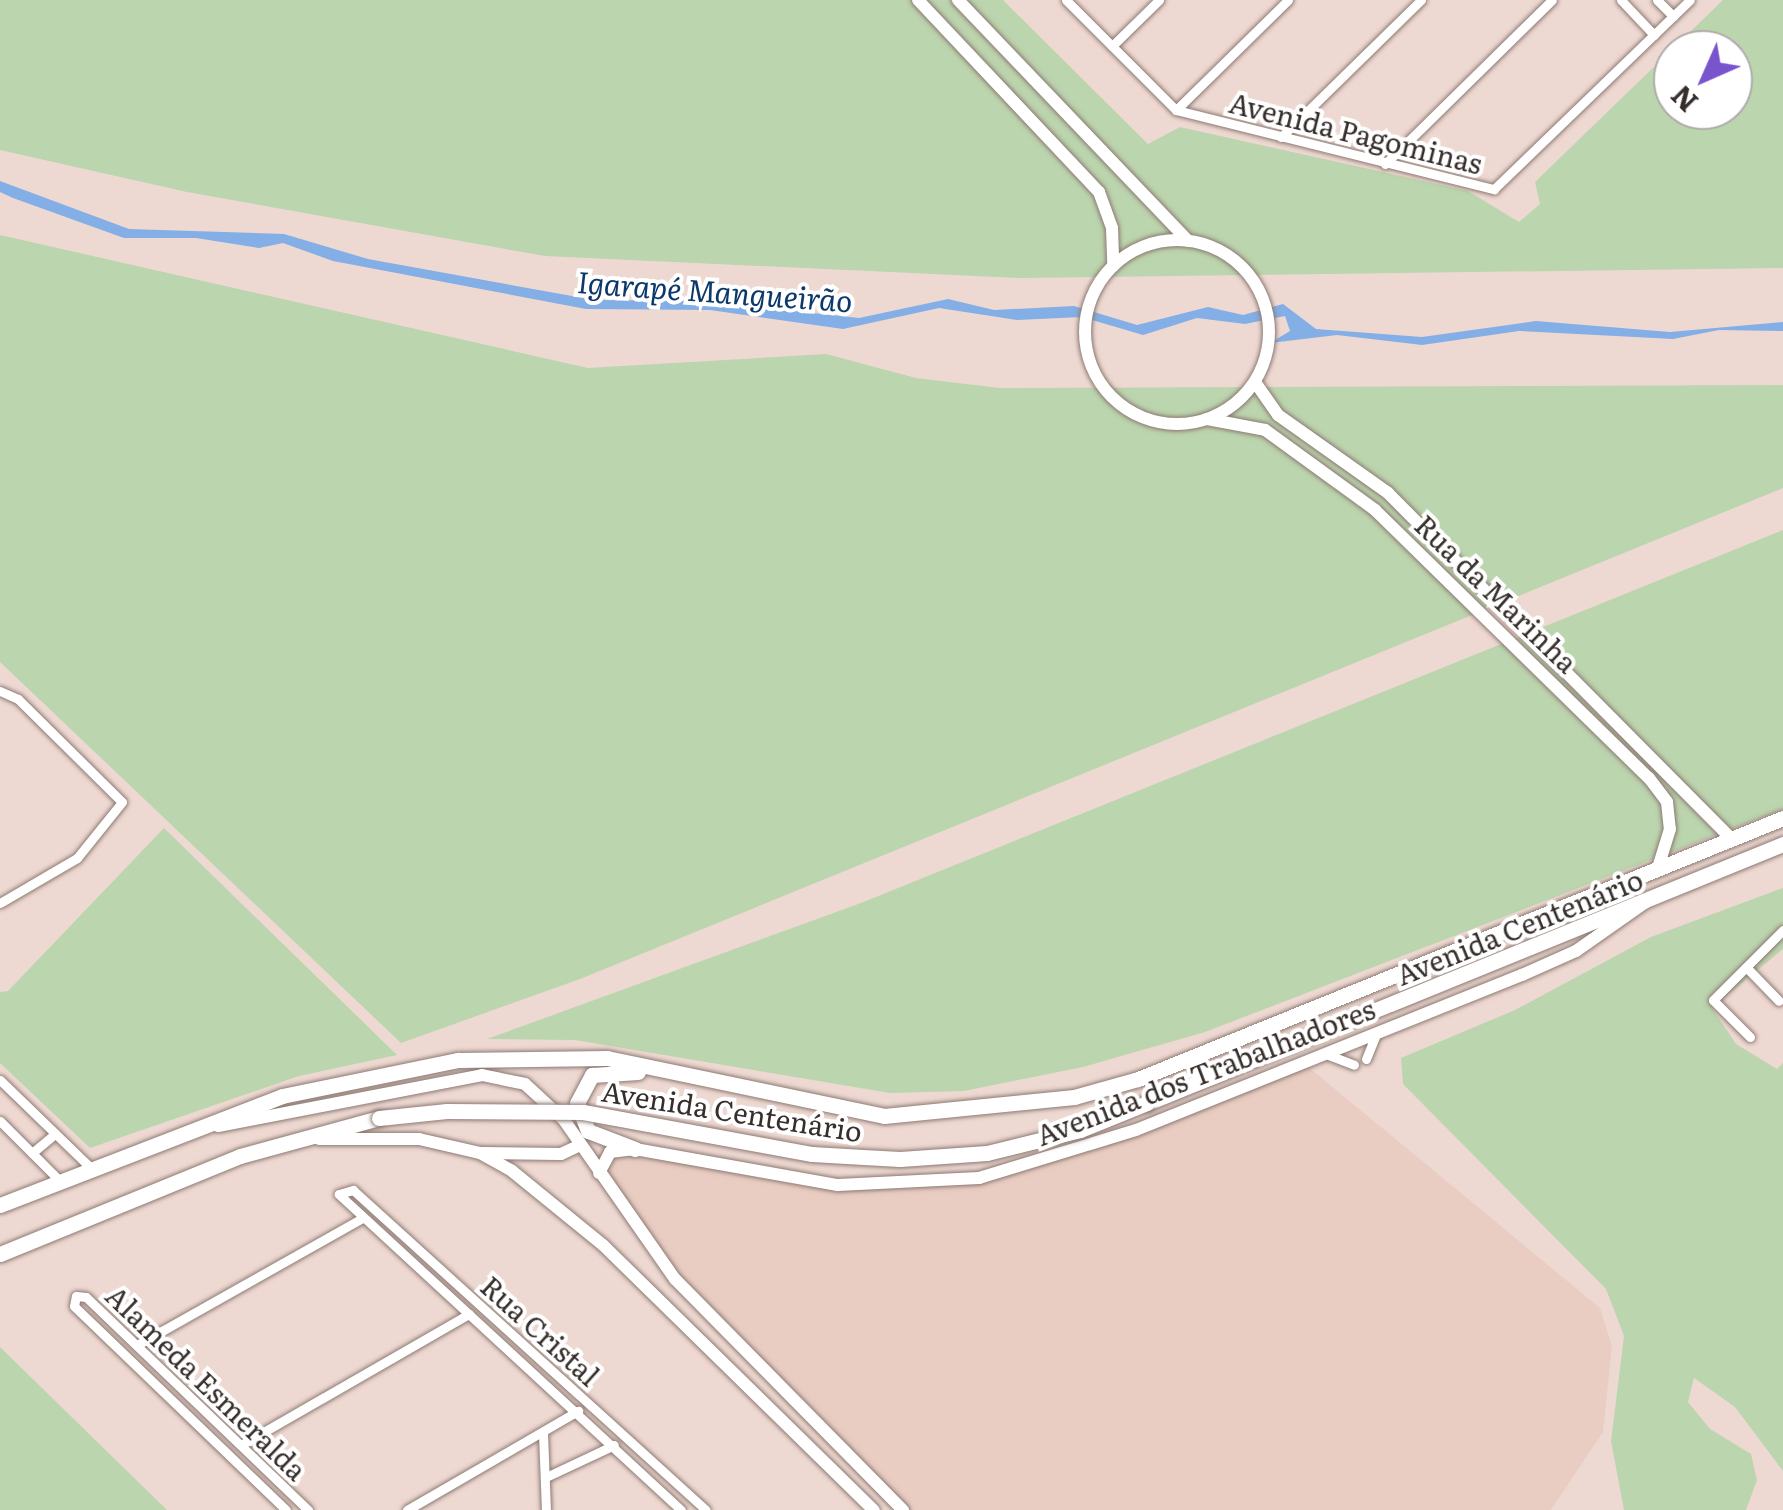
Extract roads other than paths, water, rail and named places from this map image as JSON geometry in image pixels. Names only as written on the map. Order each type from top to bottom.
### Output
[{"type":"main road","points":[[918,0],[1099,192],[1112,228],[1113,266]]},
{"type":"main road","points":[[958,0],[1188,241],[1243,268],[1264,303],[1269,323],[1255,382],[1207,419],[1146,418],[1110,394],[1091,364],[1086,320],[1091,300],[1113,266],[1148,245],[1188,241]]},
{"type":"main road","name":"Rua da Marinha","points":[[1255,382],[1278,415],[1388,494],[1731,840]]},
{"type":"main road","name":"Rua da Marinha","points":[[1207,419],[1265,430],[1375,510],[1553,681],[1667,802],[1670,830],[1656,872]]},
{"type":"main road","name":"Avenida Centenário","points":[[0,1205],[282,1096],[458,1060],[607,1058],[884,1116],[1074,1096],[1138,1079],[1783,818]]},
{"type":"main road","name":"Avenida Centenário","points":[[0,1254],[186,1176],[291,1140],[379,1118],[447,1110],[583,1112],[812,1154],[900,1159],[987,1153],[1080,1130],[1783,844]]},
{"type":"main road","name":"Avenida dos Trabalhadores","points":[[635,1149],[838,1185],[979,1178],[1136,1130],[1576,951],[1648,900]]},
{"type":"main road","points":[[635,1149],[584,1125],[577,1103],[585,1080],[622,1071],[697,1074]]},
{"type":"main road","name":"Avenida Centenário","points":[[182,1135],[373,1092],[482,1075],[525,1084],[552,1106],[580,1145]]},
{"type":"main road","points":[[291,1140],[392,1136],[480,1152],[561,1154],[580,1145],[675,1280],[904,1510]]},
{"type":"main road","points":[[599,1173],[610,1152],[635,1149]]},
{"type":"main road","points":[[480,1152],[560,1205],[805,1446],[857,1504],[874,1510]]},
{"type":"main road","points":[[805,1446],[812,1432],[841,1449]]},
{"type":"street","points":[[1066,0],[1176,110],[1288,0]]},
{"type":"street","points":[[1112,46],[1159,0]]},
{"type":"street","points":[[1281,137],[1420,0]]},
{"type":"street","points":[[1385,164],[1552,0]]},
{"type":"street","points":[[1621,0],[1653,33]]},
{"type":"street","points":[[1657,0],[1673,16]]},
{"type":"street","name":"Avenida Pagominas","points":[[1658,30],[1690,0]]},
{"type":"street","name":"Avenida Pagominas","points":[[1176,110],[1486,189],[1502,187],[1653,35]]},
{"type":"street","points":[[0,692],[18,699],[122,802],[77,858],[0,903]]},
{"type":"street","points":[[1750,1037],[1713,1000],[1782,932]]},
{"type":"street","points":[[1746,967],[1780,1001]]},
{"type":"street","points":[[1366,1059],[1376,1034]]},
{"type":"street","points":[[1323,1053],[1354,1066]]},
{"type":"street","points":[[0,1080],[92,1169]]},
{"type":"street","points":[[0,1121],[60,1181]]},
{"type":"street","points":[[32,1153],[55,1134]]},
{"type":"street","name":"Rua Cristal","points":[[680,1510],[614,1444],[362,1218],[342,1191],[422,1253],[706,1510]]},
{"type":"street","points":[[138,1345],[362,1218]]},
{"type":"street","points":[[411,1263],[422,1253]]},
{"type":"street","name":"Alameda Esmeralda","points":[[286,1510],[76,1308],[74,1298],[84,1296],[308,1510]]},
{"type":"street","points":[[241,1445],[469,1314]]},
{"type":"street","points":[[516,1357],[526,1348]]},
{"type":"street","points":[[173,1402],[188,1393]]},
{"type":"street","points":[[407,1510],[578,1411]]},
{"type":"street","points":[[543,1433],[546,1510]]},
{"type":"street","points":[[546,1477],[614,1444]]},
{"type":"street","points":[[639,1469],[652,1458]]},
{"type":"street","points":[[276,1501],[290,1492]]},
{"type":"water","points":[[0,181],[129,229],[284,234],[368,259],[594,300],[702,301],[859,318],[948,299],[994,310],[1074,306],[1137,325],[1208,307],[1243,315],[1283,304],[1316,329],[1422,337],[1536,321],[1670,332],[1783,322],[1783,331],[1719,330],[1673,339],[1519,331],[1422,345],[1337,335],[1270,343],[1290,331],[1285,316],[1245,324],[1197,318],[1143,335],[1082,317],[1017,320],[939,308],[843,329],[710,310],[586,309],[333,261],[283,243],[259,248],[196,238],[124,238],[13,198],[0,192]]},
{"type":"water label","name":"Igarapé Mangueirão","points":[[715,290]]}]
